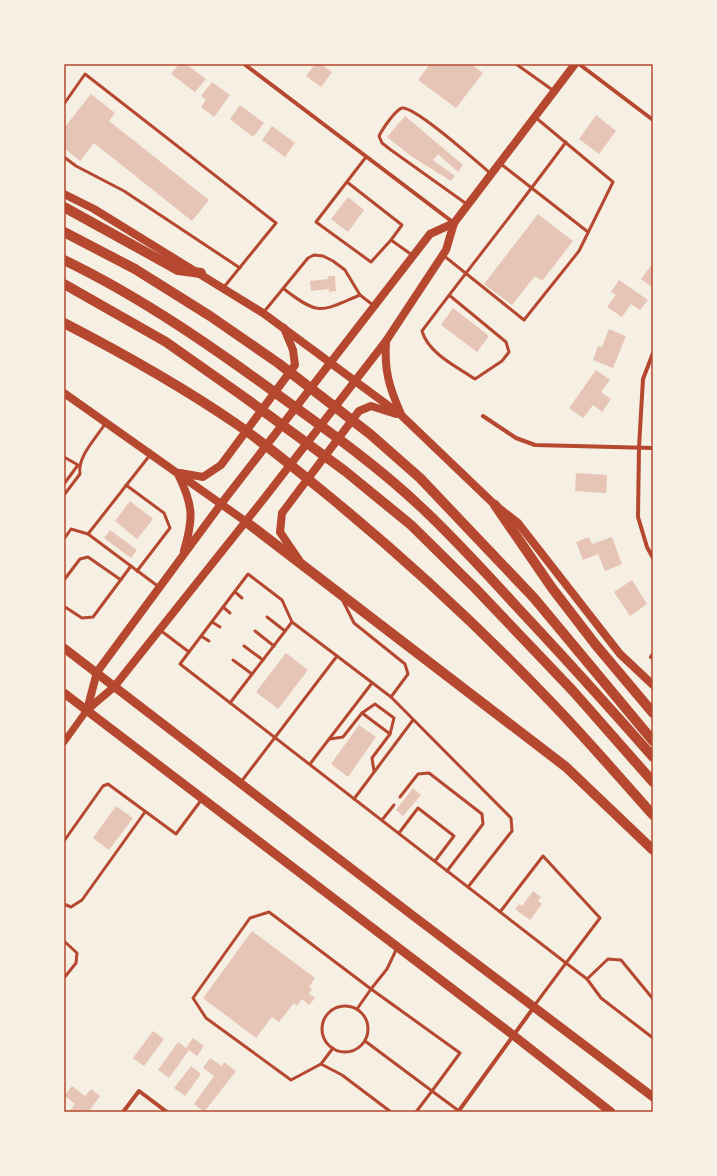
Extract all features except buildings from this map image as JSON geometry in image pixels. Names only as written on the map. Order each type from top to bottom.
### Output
[{"type":"highway","points":[[64,207],[178,270],[201,273]]},
{"type":"highway","points":[[64,232],[135,269],[210,316],[278,363],[370,434],[420,478],[534,598],[653,741]]},
{"type":"highway","points":[[64,259],[179,326],[256,379],[362,456],[422,508],[491,579],[587,682],[653,757]]},
{"type":"highway","points":[[64,284],[166,342],[225,383],[345,472],[411,525],[475,588],[574,691],[653,782]]},
{"type":"highway","points":[[64,323],[178,387],[235,424],[308,479],[374,533],[443,594],[498,647],[551,701],[653,815]]},
{"type":"highway","points":[[495,505],[557,594],[595,644],[653,713]]},
{"type":"highway","points":[[245,521],[566,767],[653,850]]},
{"type":"main road","points":[[87,710],[114,687],[266,496],[386,340],[443,254],[454,224],[576,64]]},
{"type":"main road","points":[[64,194],[94,209],[263,312],[401,415],[495,505],[518,523],[620,654],[653,685]]},
{"type":"main road","points":[[87,710],[97,672],[221,504],[330,361],[430,234],[454,224]]},
{"type":"main road","points":[[178,473],[203,477],[221,465],[295,365],[293,350],[283,327]]},
{"type":"main road","points":[[386,340],[385,364],[389,386],[401,415]]},
{"type":"main road","points":[[64,393],[245,521]]},
{"type":"main road","points":[[304,566],[280,532],[282,513],[359,411],[371,406],[401,415]]},
{"type":"main road","points":[[178,473],[189,496],[191,518],[183,555]]},
{"type":"main road","points":[[64,648],[653,1097]]},
{"type":"main road","points":[[64,693],[513,1035],[611,1112]]},
{"type":"street","points":[[244,64],[454,224]]},
{"type":"street","points":[[579,64],[653,120]]},
{"type":"street","points":[[653,353],[643,379],[639,447],[638,517],[647,547],[653,558]]},
{"type":"street","points":[[483,416],[516,438],[535,445],[653,448]]},
{"type":"street","points":[[64,742],[87,710]]},
{"type":"street","points":[[458,1111],[534,1006]]},
{"type":"street","points":[[123,1112],[139,1091],[167,1112]]},
{"type":"lane","points":[[516,64],[555,91]]},
{"type":"lane","points":[[64,104],[85,74],[276,223],[224,287]]},
{"type":"lane","points":[[468,205],[387,147],[379,136],[397,111],[402,108],[410,109],[423,117],[492,175]]},
{"type":"lane","points":[[443,254],[524,320],[579,251],[613,182],[536,117]]},
{"type":"lane","points":[[448,295],[506,342],[509,352],[502,361],[475,379],[443,358],[424,339],[422,331],[448,295],[566,142]]},
{"type":"lane","points":[[64,157],[76,166],[124,192],[240,268]]},
{"type":"lane","points":[[347,182],[402,225],[391,240],[371,262],[316,222],[366,157]]},
{"type":"lane","points":[[500,164],[588,232]]},
{"type":"lane","points":[[391,240],[414,256]]},
{"type":"lane","points":[[263,312],[284,289],[308,258],[314,255],[323,256],[345,270],[360,295],[374,307]]},
{"type":"lane","points":[[284,289],[314,309],[330,308],[360,295]]},
{"type":"lane","points":[[64,484],[106,423]]},
{"type":"lane","points":[[88,534],[150,453]]},
{"type":"lane","points":[[64,457],[78,465],[80,474],[64,495]]},
{"type":"lane","points":[[126,485],[164,513],[170,528],[137,571]]},
{"type":"lane","points":[[64,539],[71,529],[88,534],[160,587]]},
{"type":"lane","points":[[64,580],[80,559],[88,557],[121,580]]},
{"type":"lane","points":[[64,607],[82,618],[93,617],[131,566]]},
{"type":"lane","points":[[468,887],[512,831],[511,818],[391,698],[292,622],[282,600],[248,574],[180,664],[310,764],[354,799],[587,979],[601,998],[653,1038]]},
{"type":"lane","points":[[235,592],[242,598]]},
{"type":"lane","points":[[341,596],[354,623],[405,664],[408,674],[391,698]]},
{"type":"lane","points":[[223,607],[230,613]]},
{"type":"lane","points":[[267,617],[286,631]]},
{"type":"lane","points":[[212,622],[220,627]]},
{"type":"lane","points":[[230,703],[292,622]]},
{"type":"lane","points":[[159,629],[189,652]]},
{"type":"lane","points":[[255,631],[274,646]]},
{"type":"lane","points":[[201,636],[209,641]]},
{"type":"lane","points":[[244,646],[263,660]]},
{"type":"lane","points":[[240,783],[337,656]]},
{"type":"lane","points":[[233,660],[252,674]]},
{"type":"lane","points":[[310,764],[372,683]]},
{"type":"lane","points":[[330,739],[343,737],[362,713],[375,704],[394,718],[390,734],[372,758],[374,771]]},
{"type":"lane","points":[[362,713],[390,734]]},
{"type":"lane","points":[[354,799],[413,720]]},
{"type":"lane","points":[[400,797],[418,774],[429,773],[482,814],[483,824],[447,871]]},
{"type":"lane","points":[[64,841],[103,786],[108,784],[144,812],[176,834],[203,798]]},
{"type":"lane","points":[[382,820],[394,805]]},
{"type":"lane","points":[[399,833],[418,808],[454,836],[435,861]]},
{"type":"lane","points":[[64,904],[70,907],[82,900],[144,812]]},
{"type":"lane","points":[[500,912],[543,856],[600,918],[534,1006]]},
{"type":"lane","points":[[333,1048],[321,1064],[292,1080],[206,1018],[193,998],[250,918],[269,912],[371,989],[460,1053],[416,1112]]},
{"type":"lane","points":[[64,941],[77,953],[76,963],[64,978]]},
{"type":"lane","points":[[357,1009],[387,969],[398,947]]},
{"type":"lane","points":[[587,979],[608,959],[621,960],[653,999]]},
{"type":"lane","points":[[342,1006],[357,1009],[366,1020],[368,1034],[365,1041],[354,1050],[340,1051],[333,1048],[323,1036],[324,1020],[334,1009],[342,1006]]},
{"type":"lane","points":[[365,1041],[458,1111]]},
{"type":"lane","points":[[321,1064],[342,1075],[391,1112]]}]
